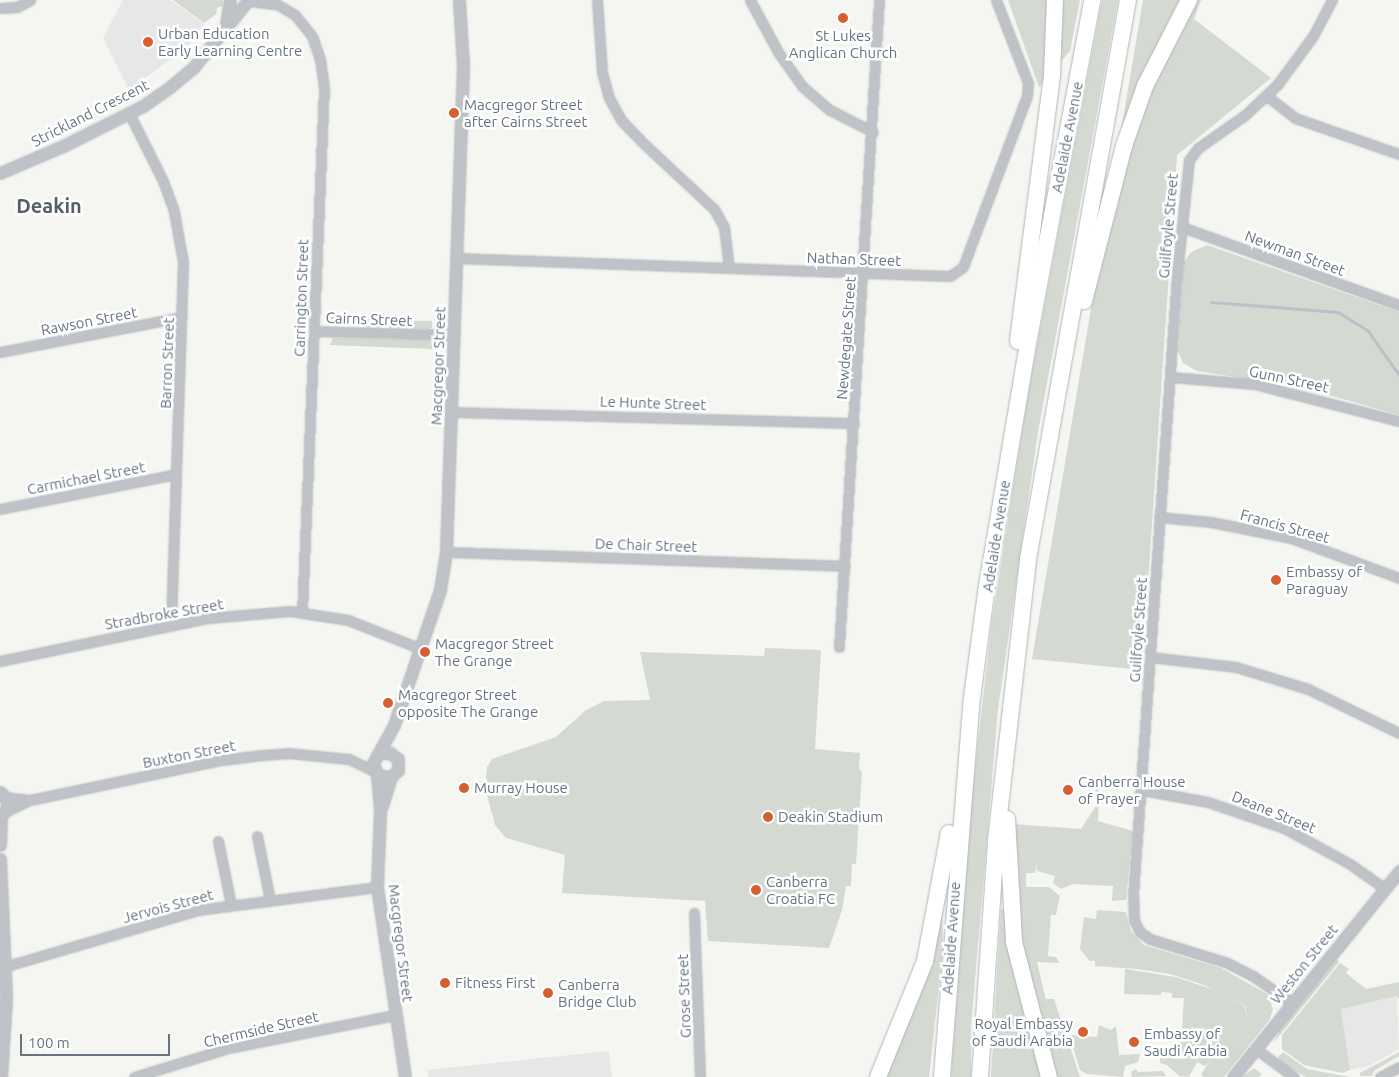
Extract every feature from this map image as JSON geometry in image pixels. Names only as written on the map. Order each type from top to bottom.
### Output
[{"type":"highway","points":[[1010,448],[1012,386],[1052,74],[1055,0]]},
{"type":"highway","name":"Adelaide Avenue","points":[[942,1077],[972,698],[1010,448],[1092,0]]},
{"type":"highway","points":[[980,1077],[1005,749],[1028,559],[1128,0]]},
{"type":"highway","points":[[1051,424],[1068,381],[1086,288],[1124,146],[1145,86],[1189,0]]},
{"type":"highway","points":[[878,1077],[911,1002],[930,944],[972,698]]},
{"type":"highway","points":[[1005,749],[1014,942],[1048,1077]]},
{"type":"street","points":[[0,8],[17,7],[30,0]]},
{"type":"street","points":[[231,0],[249,2]]},
{"type":"street","name":"Strickland Crescent","points":[[226,25],[231,0]]},
{"type":"street","name":"Macgregor Street","points":[[378,754],[394,725],[440,590],[446,552],[464,66],[459,0]]},
{"type":"street","points":[[597,0],[602,72],[609,98],[621,120],[714,209],[724,227],[729,268]]},
{"type":"street","points":[[750,0],[778,52],[802,86],[830,110],[873,132]]},
{"type":"street","name":"Newdegate Street","points":[[839,647],[873,132],[879,0]]},
{"type":"street","name":"Nathan Street","points":[[456,258],[950,276],[963,267],[1027,96],[1028,82],[996,0]]},
{"type":"street","points":[[1332,0],[1308,43],[1266,96],[1296,118],[1399,154]]},
{"type":"street","name":"Carrington Street","points":[[249,2],[273,2],[295,15],[312,36],[322,78],[302,612]]},
{"type":"street","name":"Strickland Crescent","points":[[0,172],[63,146],[129,113],[170,87],[193,68],[226,25],[249,2]]},
{"type":"street","name":"Guilfoyle Street","points":[[1266,96],[1236,122],[1198,148],[1189,160],[1159,517],[1133,902],[1134,920],[1140,932],[1163,944],[1228,963],[1253,976],[1292,1003]]},
{"type":"street","name":"Barron Street","points":[[129,113],[163,181],[174,212],[183,262],[171,625]]},
{"type":"street","name":"Newman Street","points":[[1182,227],[1399,305]]},
{"type":"street","name":"Rawson Street","points":[[0,352],[182,317]]},
{"type":"street","name":"Cairns Street","points":[[314,331],[454,335]]},
{"type":"street","name":"Gunn Street","points":[[1171,377],[1254,384],[1399,421]]},
{"type":"street","name":"Le Hunte Street","points":[[452,412],[854,423]]},
{"type":"street","name":"Carmichael Street","points":[[0,510],[176,474]]},
{"type":"street","name":"Francis Street","points":[[1159,517],[1211,522],[1291,538],[1399,578]]},
{"type":"street","name":"De Chair Street","points":[[446,552],[845,566]]},
{"type":"street","name":"Stradbroke Street","points":[[0,661],[208,618],[302,612],[348,620],[419,648]]},
{"type":"street","points":[[1150,657],[1236,667],[1308,688],[1399,733]]},
{"type":"street","name":"Macgregor Street","points":[[394,725],[394,756]]},
{"type":"street","name":"Buxton Street","points":[[3,816],[30,800],[262,755],[288,753],[356,761],[378,754]]},
{"type":"street","points":[[378,754],[394,756],[398,766],[391,777],[375,773],[372,764],[378,754]]},
{"type":"street","name":"Buxton Street","points":[[356,761],[375,773]]},
{"type":"street","name":"Macgregor Street","points":[[375,773],[380,812],[377,887],[405,1077]]},
{"type":"street","name":"Macgregor Street","points":[[380,812],[391,777]]},
{"type":"street","name":"Deane Street","points":[[1142,790],[1208,802],[1284,828],[1350,864],[1384,888]]},
{"type":"street","points":[[0,845],[3,795]]},
{"type":"street","name":"Buxton Street","points":[[3,795],[30,800]]},
{"type":"street","points":[[257,836],[270,900]]},
{"type":"street","points":[[218,841],[231,905]]},
{"type":"street","points":[[0,859],[3,968],[1,1077]]},
{"type":"street","name":"Weston Street","points":[[1233,1077],[1399,871]]},
{"type":"street","name":"Jervois Street","points":[[3,968],[198,910],[377,887]]},
{"type":"street","name":"Grose Street","points":[[694,913],[700,1077]]},
{"type":"street","name":"Chermside Street","points":[[134,1077],[228,1048],[395,1015]]},
{"type":"street","points":[[1256,1049],[1294,1077]]},
{"type":"street","points":[[1380,1077],[1399,1067]]},
{"type":"shaded area","name":"Urban Education Early Learning Centre","points":[[123,0],[171,0],[204,24],[188,46],[129,90],[103,38]]},
{"type":"shaded area","points":[[173,0],[223,0],[223,6],[217,8],[216,14],[204,23]]},
{"type":"shaded area","points":[[1008,0],[1080,0],[1070,51],[1039,87]]},
{"type":"shaded area","points":[[1102,0],[1118,0],[1038,432],[998,709],[971,1027],[971,1077],[951,1077],[972,794],[992,621],[1029,388]]},
{"type":"shaded area","points":[[1143,0],[1201,0],[1194,19],[1271,78],[1177,155],[1142,670],[1032,659]]},
{"type":"shaded area","points":[[1207,245],[1399,312],[1399,415],[1301,387],[1197,371],[1183,363],[1178,351],[1184,262],[1191,252]]},
{"type":"shaded area","points":[[331,317],[432,321],[432,328],[342,326],[331,324]]},
{"type":"shaded area","points":[[333,338],[428,340],[432,342],[432,349],[330,345]]},
{"type":"shaded area","points":[[765,648],[821,650],[815,749],[860,753],[859,770],[862,771],[856,864],[852,864],[851,886],[846,886],[842,910],[829,948],[708,941],[705,901],[562,893],[565,855],[506,838],[495,825],[485,787],[487,767],[492,759],[556,737],[586,710],[604,701],[650,700],[640,652],[764,656]]},
{"type":"shaded area","points":[[1096,786],[1099,786],[1098,821],[1133,831],[1126,900],[1112,901],[1113,886],[1073,884],[1061,889],[1053,883],[1055,876],[1037,871],[1037,864],[1035,873],[1026,873],[1026,887],[1049,887],[1060,896],[1056,915],[1051,915],[1048,956],[1056,957],[1059,963],[1037,962],[1048,1009],[1046,999],[1054,999],[1080,1077],[1055,1077],[1024,954],[1016,902],[1020,897],[1014,880],[1011,824],[1081,829],[1095,807]]},
{"type":"shaded area","points":[[942,902],[943,949],[929,1077],[884,1077]]},
{"type":"shaded area","points":[[1001,909],[1006,910],[1043,1077],[991,1077]]},
{"type":"shaded area","points":[[1097,910],[1126,912],[1131,931],[1144,945],[1221,968],[1267,994],[1273,1009],[1270,1019],[1224,1077],[1204,1077],[1201,1074],[1210,1061],[1205,1066],[1197,1062],[1189,1077],[1179,1076],[1167,1065],[1160,1063],[1160,1058],[1180,1058],[1184,998],[1172,998],[1172,993],[1162,992],[1161,995],[1124,994],[1125,969],[1175,977],[1212,989],[1244,1005],[1247,1018],[1245,1005],[1204,985],[1170,974],[1137,969],[1095,966],[1095,961],[1090,961],[1080,949],[1084,917],[1096,919]]},
{"type":"shaded area","points":[[1337,960],[1339,962],[1274,1042],[1280,1029]]},
{"type":"shaded area","points":[[1340,963],[1349,969],[1346,973],[1366,989],[1399,982],[1399,999],[1397,996],[1341,1009],[1350,1070],[1342,1073],[1304,1065],[1282,1049],[1282,1035]]},
{"type":"shaded area","points":[[1397,996],[1399,1049],[1369,1066],[1350,1070],[1341,1009]]},
{"type":"shaded area","points":[[1099,1025],[1111,1030],[1116,1026],[1119,1055],[1140,1054],[1138,1062],[1125,1066],[1123,1077],[1087,1074],[1080,1070],[1070,1037],[1072,1035],[1097,1037]]},
{"type":"shaded area","points":[[609,1051],[612,1077],[428,1077],[427,1070]]},
{"type":"shaded area","points":[[1283,1052],[1307,1069],[1350,1077],[1306,1077],[1282,1063],[1278,1057]]},
{"type":"shaded area","points":[[1399,1052],[1399,1056],[1374,1071],[1372,1076],[1360,1076],[1360,1073]]},
{"type":"shaded area","points":[[1254,1068],[1262,1074],[1259,1077],[1242,1077]]},
{"type":"shaded area","points":[[1136,1069],[1138,1072],[1163,1071],[1166,1076],[1132,1077],[1131,1072]]},
{"type":"waterway","points":[[1211,302],[1338,312],[1368,331],[1399,375]]},
{"type":"place","name":"St Lukes Anglican Church","points":[[843,18]]},
{"type":"place","name":"Urban Education Early Learning Centre","points":[[148,42]]},
{"type":"place","name":"Macgregor Street after Cairns Street","points":[[454,113]]},
{"type":"place","name":"Embassy of Paraguay","points":[[1276,580]]},
{"type":"place","name":"Macgregor Street The Grange","points":[[425,652]]},
{"type":"place","name":"Macgregor Street opposite The Grange","points":[[388,703]]},
{"type":"place","name":"Murray House","points":[[464,788]]},
{"type":"place","name":"Canberra House of Prayer","points":[[1068,790]]},
{"type":"place","name":"Deakin Stadium","points":[[768,817]]},
{"type":"place","name":"Canberra Croatia FC","points":[[756,890]]},
{"type":"place","name":"Fitness First","points":[[445,983]]},
{"type":"place","name":"Canberra Bridge Club","points":[[548,993]]},
{"type":"place","name":"Royal Embassy of Saudi Arabia","points":[[1083,1032]]},
{"type":"place","name":"Embassy of Saudi Arabia","points":[[1134,1042]]},
{"type":"district","name":"Deakin","points":[[49,205]]}]
